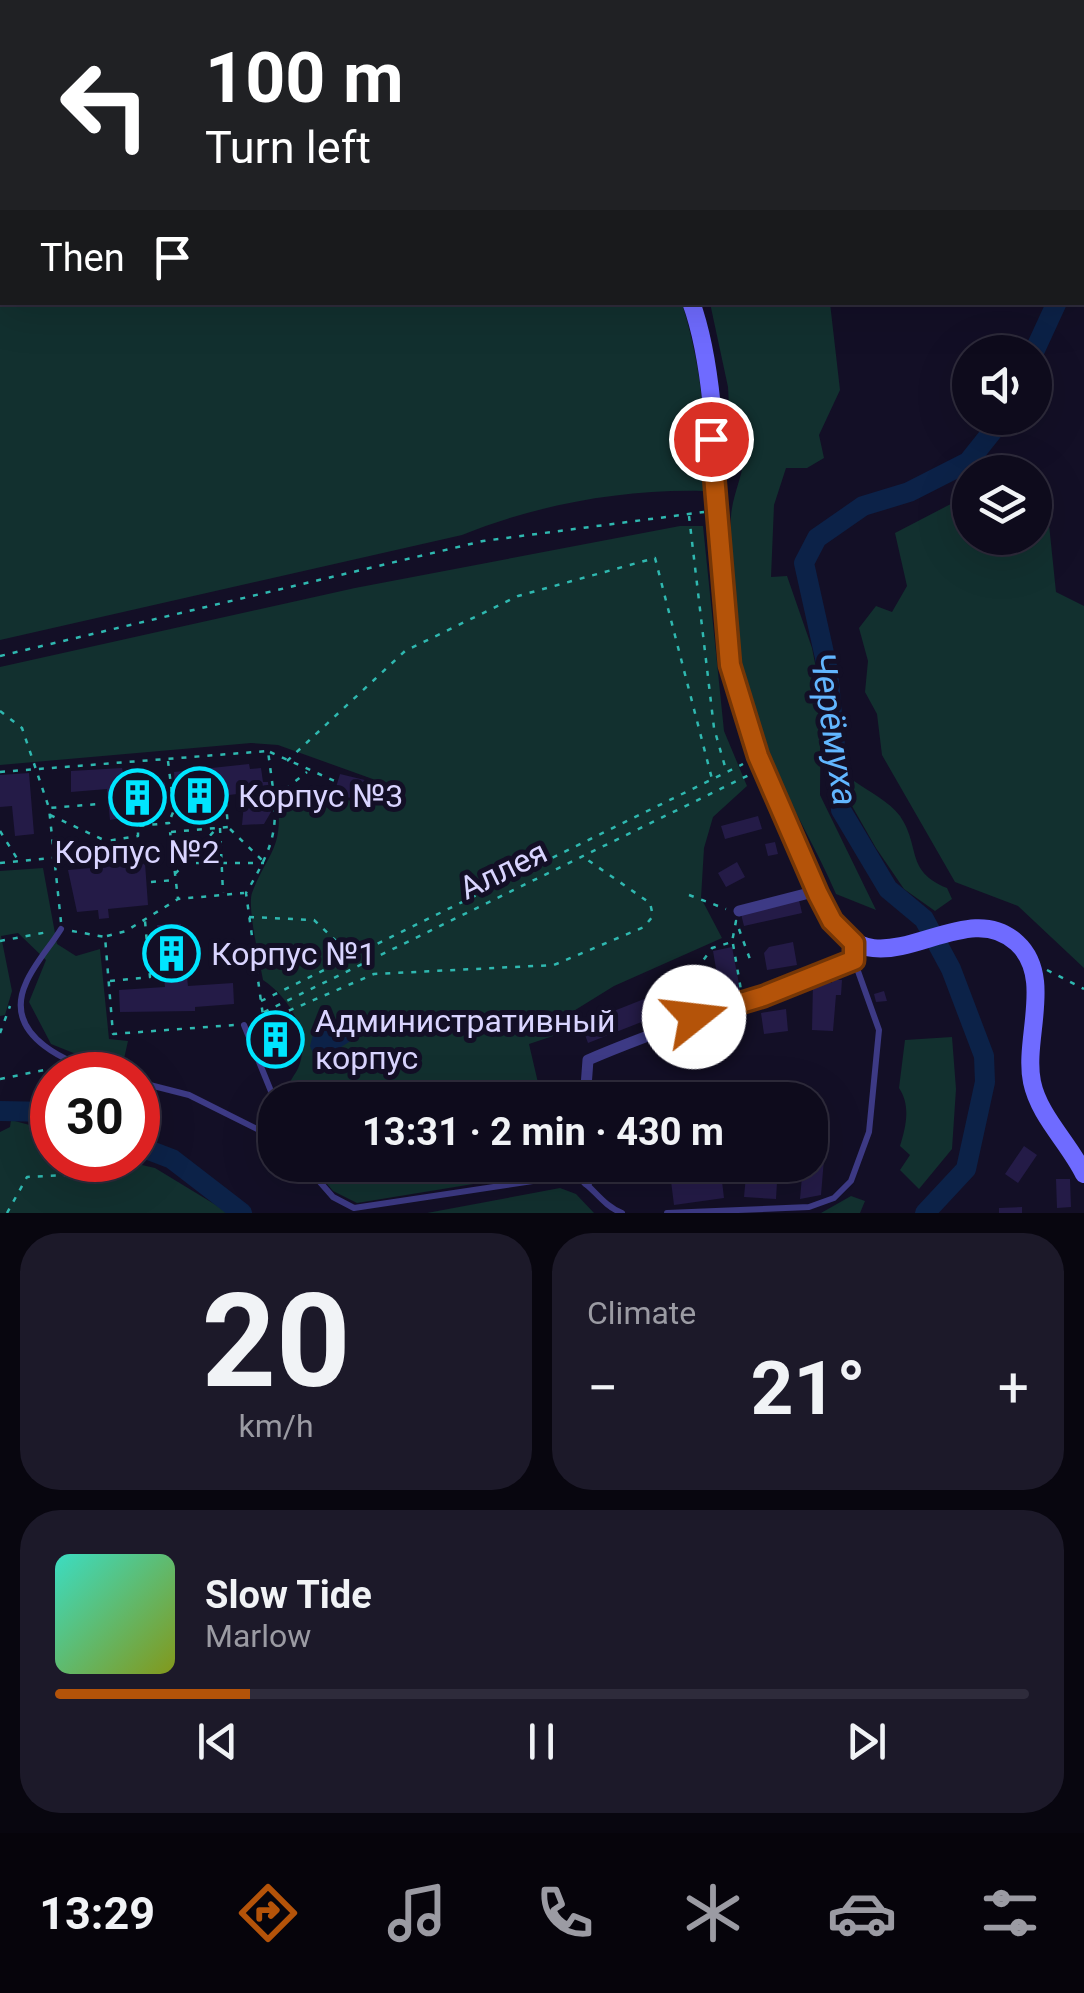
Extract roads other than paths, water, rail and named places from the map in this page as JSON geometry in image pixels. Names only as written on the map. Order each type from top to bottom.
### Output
[{"type":"main road","points":[[692,305],[706,362],[730,665],[760,762],[817,892],[854,952],[893,948],[968,930],[998,931],[1017,942],[1028,957],[1035,999],[1030,1064],[1034,1091],[1084,1174]]},
{"type":"street","points":[[737,916],[817,892]]},
{"type":"street","points":[[586,1082],[588,1060],[694,1017],[743,1003],[854,952]]},
{"type":"lane","points":[[50,1052],[28,1026],[21,1004],[25,984],[61,929]]},
{"type":"lane","points":[[667,1213],[809,1206],[826,1202],[846,1187],[865,1149],[879,1038],[877,1016],[854,952]]},
{"type":"lane","points":[[244,1024],[267,1082]]},
{"type":"lane","points":[[160,1088],[188,1095],[258,1130]]},
{"type":"lane","points":[[320,1182],[333,1197],[354,1208],[527,1182]]},
{"type":"lane","points":[[587,1182],[608,1208],[622,1213]]},
{"type":"water","points":[[335,1021],[357,1023],[349,1042],[317,1062],[310,1046],[314,1031]]},
{"type":"waterway","name":"Черёмуха","points":[[1042,335],[1056,305]]},
{"type":"waterway","name":"Черёмуха","points":[[925,1213],[966,1169],[985,1082],[984,1056],[951,969],[924,919],[888,889],[841,810],[828,671],[804,563],[817,538],[863,506],[909,492],[968,462],[989,435]]},
{"type":"waterway","name":"Черёмуха","points":[[0,1111],[30,1112]]},
{"type":"waterway","name":"Черёмуха","points":[[160,1154],[172,1159],[242,1213]]},
{"type":"place","name":"Корпус №3","points":[[199,796]]},
{"type":"place","name":"Корпус №2","points":[[137,798]]},
{"type":"place","name":"Корпус №1","points":[[172,954]]},
{"type":"place","name":"Административный корпус","points":[[276,1039]]}]
